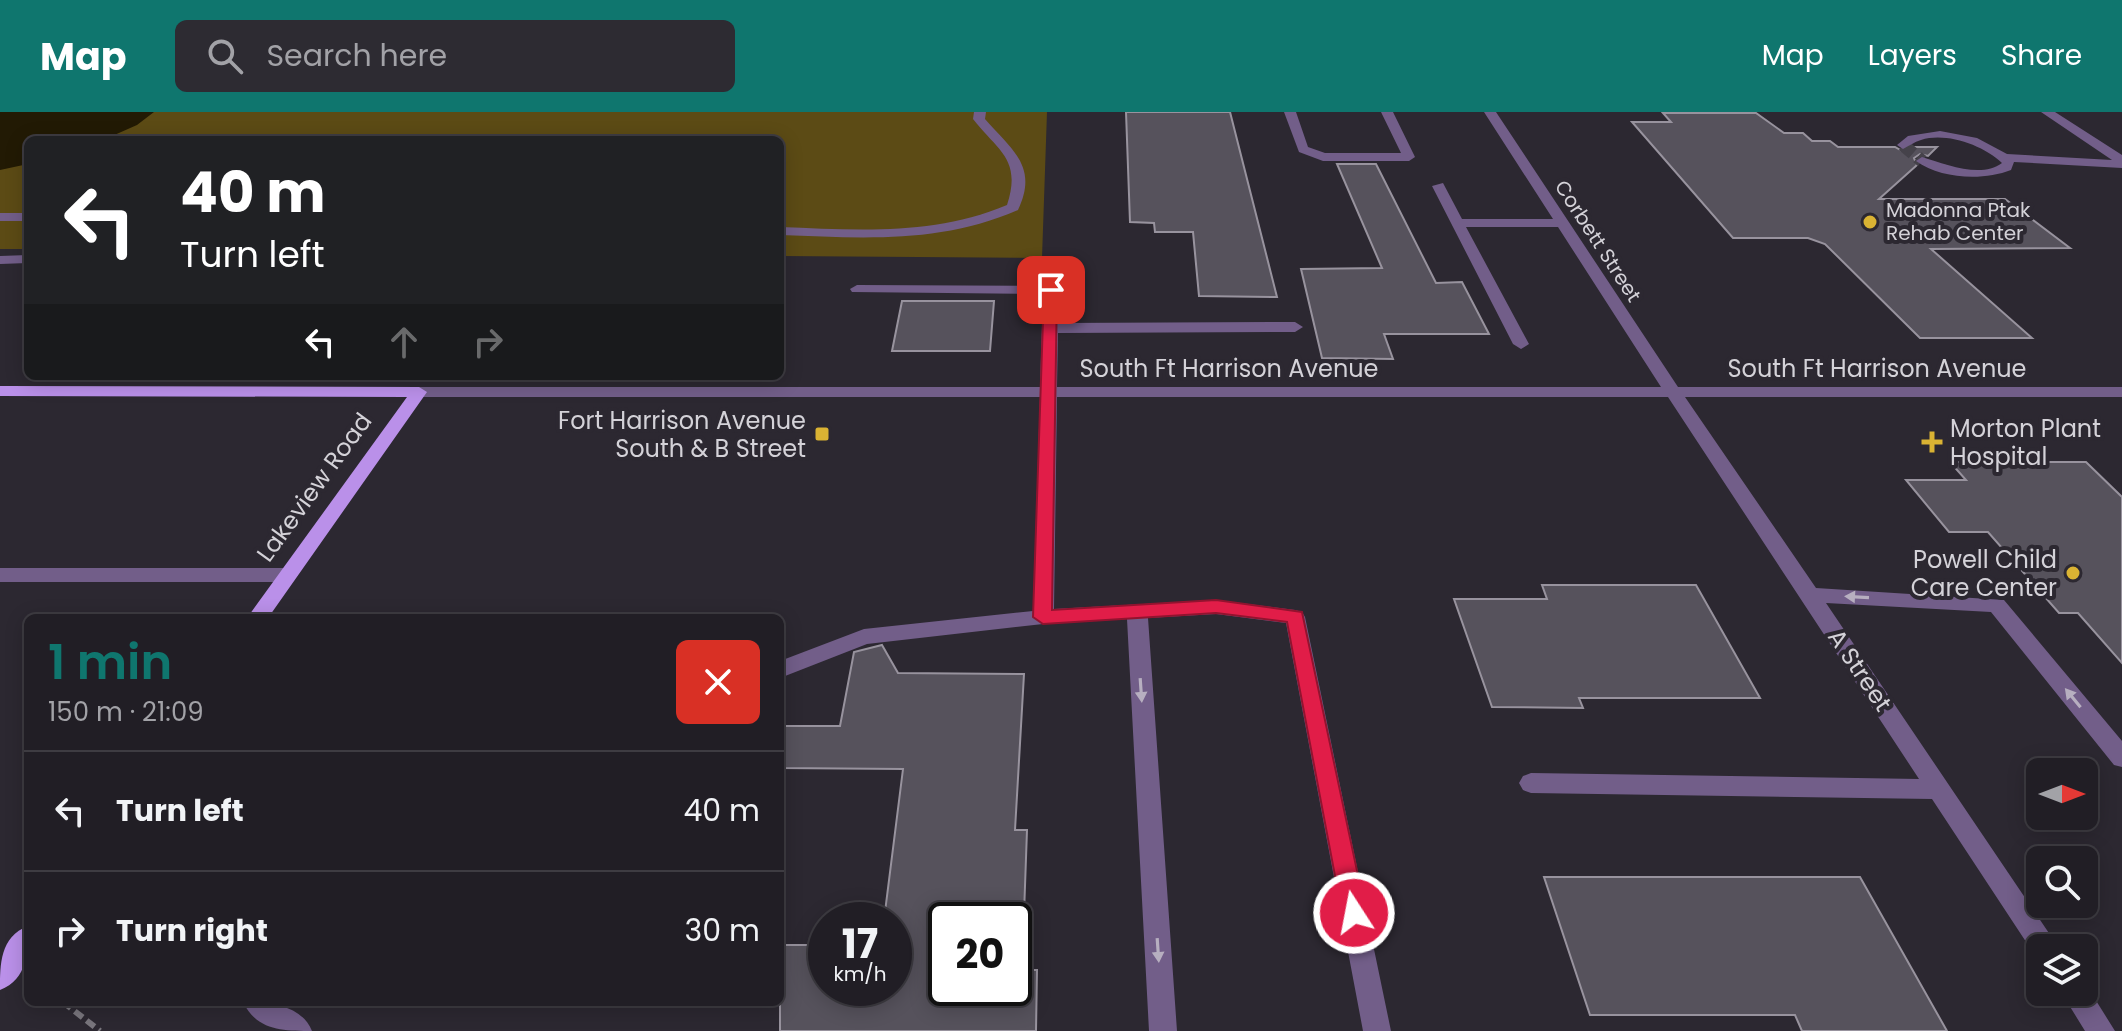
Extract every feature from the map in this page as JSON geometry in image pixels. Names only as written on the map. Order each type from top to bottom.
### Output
[{"type":"main road","name":"South Ft Harrison Avenue","points":[[0,391],[425,384]]},
{"type":"main road","name":"Lakeview Road","points":[[260,614],[425,384]]},
{"type":"main road","points":[[0,977],[24,944]]},
{"type":"street","points":[[784,231],[912,235],[983,223],[1013,207],[1022,185],[1019,162],[979,119],[980,112]]},
{"type":"street","points":[[1290,112],[1303,149],[1323,157],[1409,157],[1387,112]]},
{"type":"street","name":"Corbett Street","points":[[1490,112],[1673,392]]},
{"type":"street","points":[[2047,112],[2122,162]]},
{"type":"street","points":[[1903,145],[1916,136],[1945,135],[1979,143],[2005,158],[2107,164],[2122,162]]},
{"type":"street","points":[[1922,161],[1957,171],[1988,173],[2007,167],[2005,158]]},
{"type":"street","points":[[2107,164],[2122,173]]},
{"type":"street","points":[[1438,186],[1521,344]]},
{"type":"street","points":[[0,217],[24,217]]},
{"type":"street","points":[[1457,223],[1562,223]]},
{"type":"street","points":[[0,260],[24,259]]},
{"type":"street","points":[[857,289],[1051,290],[1043,617]]},
{"type":"street","points":[[1049,328],[1295,327]]},
{"type":"street","name":"South Ft Harrison Avenue","points":[[425,384],[1047,392],[2122,392]]},
{"type":"street","name":"A Street","points":[[1673,392],[2037,934]]},
{"type":"street","points":[[0,575],[288,575]]},
{"type":"street","points":[[1809,595],[1997,605],[2122,758]]},
{"type":"street","points":[[784,668],[864,637],[1043,617],[1216,607],[1295,617],[1377,1031]]},
{"type":"street","points":[[1137,612],[1163,1031]]},
{"type":"street","points":[[1531,783],[1939,789]]},
{"type":"street","points":[[260,1006],[298,1031]]},
{"type":"street","points":[[2084,1006],[2101,1031]]},
{"type":"path","points":[[68,1006],[100,1031]]},
{"type":"shaded area","points":[[0,112],[1047,112],[1042,258],[784,256],[784,136],[24,136],[24,249],[0,249]]},
{"type":"shaded area","points":[[0,112],[154,112],[137,125],[112,136],[24,136],[24,165],[0,170]]},
{"type":"building","points":[[1126,112],[1230,112],[1277,297],[1199,296],[1193,232],[1155,232],[1154,223],[1130,222]]},
{"type":"building","name":"Madonna Ptak Rehab Center","points":[[1663,113],[1756,113],[1784,133],[1803,133],[1812,141],[1830,141],[1838,147],[1895,147],[1904,152],[1912,147],[1937,147],[1928,156],[1920,154],[1914,158],[1917,165],[1879,199],[2005,199],[2070,248],[1931,249],[2032,338],[1920,338],[1825,244],[1808,238],[1733,238],[1632,122],[1671,122]]},
{"type":"building","points":[[1337,164],[1376,164],[1436,283],[1462,282],[1489,334],[1384,334],[1393,359],[1322,358],[1301,269],[1382,268]]},
{"type":"building","points":[[902,301],[994,301],[990,351],[892,351]]},
{"type":"building","name":"Powell Child Care Center","points":[[1950,462],[2086,462],[2122,497],[2122,663],[2078,613],[2059,613],[1988,532],[1949,532],[1906,480],[1966,480]]},
{"type":"building","points":[[1542,585],[1696,585],[1760,698],[1579,698],[1583,708],[1492,707],[1454,599],[1547,599]]},
{"type":"building","points":[[882,645],[898,673],[1024,674],[1015,830],[1027,830],[1024,902],[928,902],[928,1006],[1032,1006],[1032,970],[1037,970],[1036,1031],[780,1031],[780,1006],[784,1006],[784,945],[808,945],[808,1006],[912,1006],[912,902],[886,902],[903,769],[784,768],[784,726],[840,726],[854,652]]},
{"type":"building","points":[[1544,877],[1860,877],[1947,1031],[1802,1031],[1795,1015],[1590,1015]]},
{"type":"tunnel","points":[[1903,145],[1922,161]]},
{"type":"place","name":"Madonna Ptak Rehab Center","points":[[1870,222]]},
{"type":"place","name":"Fort Harrison Avenue South & B Street","points":[[822,434]]},
{"type":"place","name":"Morton Plant Hospital","points":[[1932,442]]},
{"type":"place","name":"Powell Child Care Center","points":[[2073,573]]},
{"type":"route","points":[[1051,290],[1043,617],[1216,607],[1295,617],[1354,913]]}]
